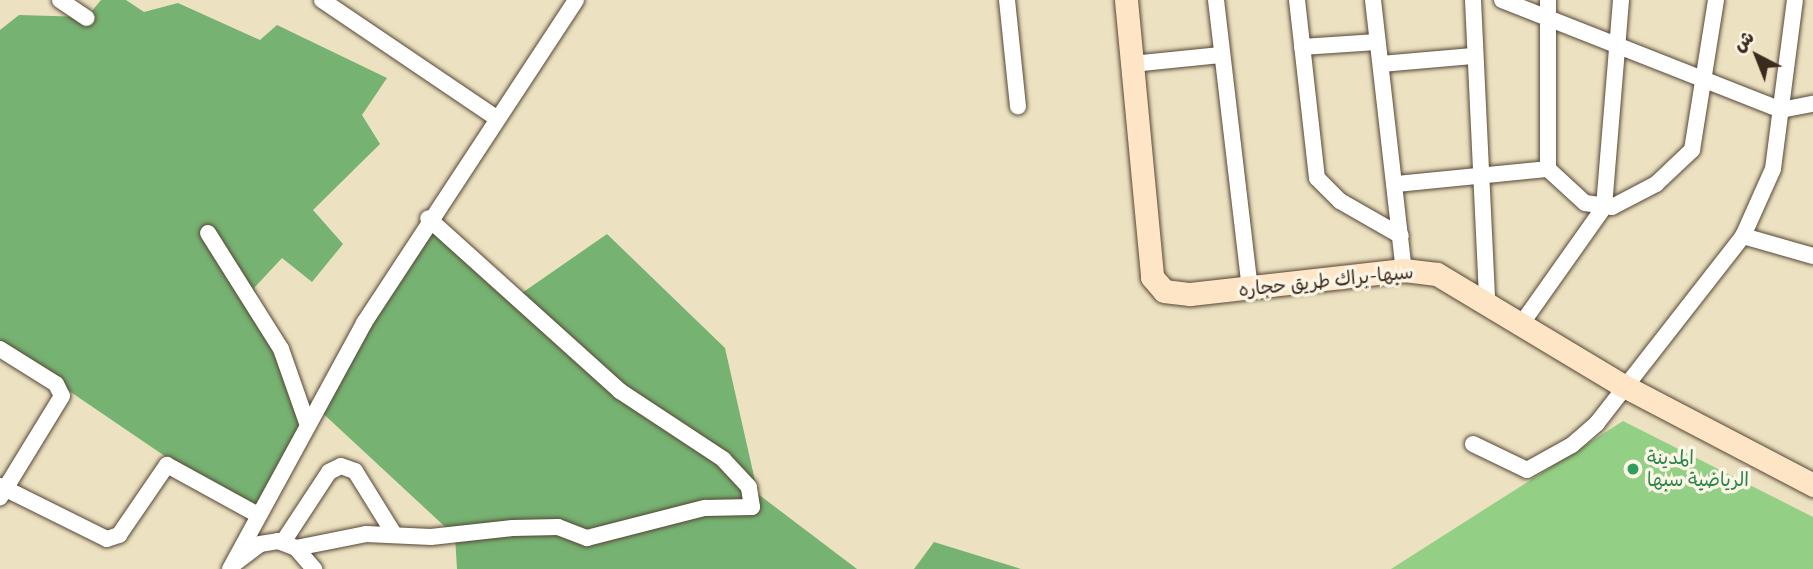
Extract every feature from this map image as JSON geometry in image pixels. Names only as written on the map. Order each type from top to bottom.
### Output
[{"type":"main road","name":"سبها-براك طريق حجاره","points":[[1126,0],[1152,277],[1170,294],[1250,289],[1404,270],[1437,274],[1487,300],[1622,385],[1813,485]]},
{"type":"street","points":[[60,0],[88,18]]},
{"type":"street","points":[[322,0],[495,117]]},
{"type":"street","points":[[232,567],[307,423],[428,218],[576,0]]},
{"type":"street","points":[[1007,0],[1017,106]]},
{"type":"street","points":[[1216,0],[1250,289]]},
{"type":"street","points":[[1297,0],[1317,178],[1340,201],[1401,236]]},
{"type":"street","points":[[1373,0],[1397,184],[1404,270]]},
{"type":"street","points":[[1473,0],[1473,56],[1487,300]]},
{"type":"street","points":[[1502,0],[1547,20],[1781,110],[1813,104]]},
{"type":"street","points":[[1548,0],[1548,169],[1584,203],[1604,207],[1637,197],[1686,158],[1698,135],[1716,0]]},
{"type":"street","points":[[1522,323],[1604,207],[1621,0]]},
{"type":"street","points":[[1474,444],[1511,467],[1546,464],[1597,423],[1622,385],[1743,236],[1767,191],[1781,110],[1795,0]]},
{"type":"street","points":[[1302,47],[1377,42]]},
{"type":"street","points":[[1132,64],[1222,55]]},
{"type":"street","points":[[1381,64],[1473,56]]},
{"type":"street","points":[[1397,184],[1548,169]]},
{"type":"street","points":[[232,567],[260,544],[290,545],[394,534],[558,527],[587,538],[705,508],[752,507],[749,487],[723,459],[620,391],[428,218]]},
{"type":"street","points":[[208,233],[281,349],[307,423]]},
{"type":"street","points":[[1743,236],[1813,256]]},
{"type":"street","points":[[0,349],[56,384],[62,396],[2,491],[107,539],[119,535],[167,465],[258,515]]},
{"type":"street","points":[[290,545],[330,472],[341,466],[355,471],[394,534]]},
{"type":"street","points":[[290,545],[314,569]]},
{"type":"green space","points":[[101,0],[126,0],[144,12],[178,3],[260,40],[277,25],[387,78],[362,115],[380,144],[313,210],[343,244],[312,282],[282,258],[254,288],[307,423],[253,516],[0,344],[0,30],[19,15],[87,17]]},
{"type":"green space","points":[[432,213],[522,293],[607,234],[725,348],[758,494],[857,569],[457,569],[455,536],[316,407]]},
{"type":"green space","name":"المدينة الرياضية سبها","points":[[1623,421],[1813,517],[1813,569],[1391,569]]},
{"type":"green space","points":[[934,542],[1021,569],[914,569]]},
{"type":"place","name":"المدينة الرياضية سبها","points":[[1633,469]]}]
